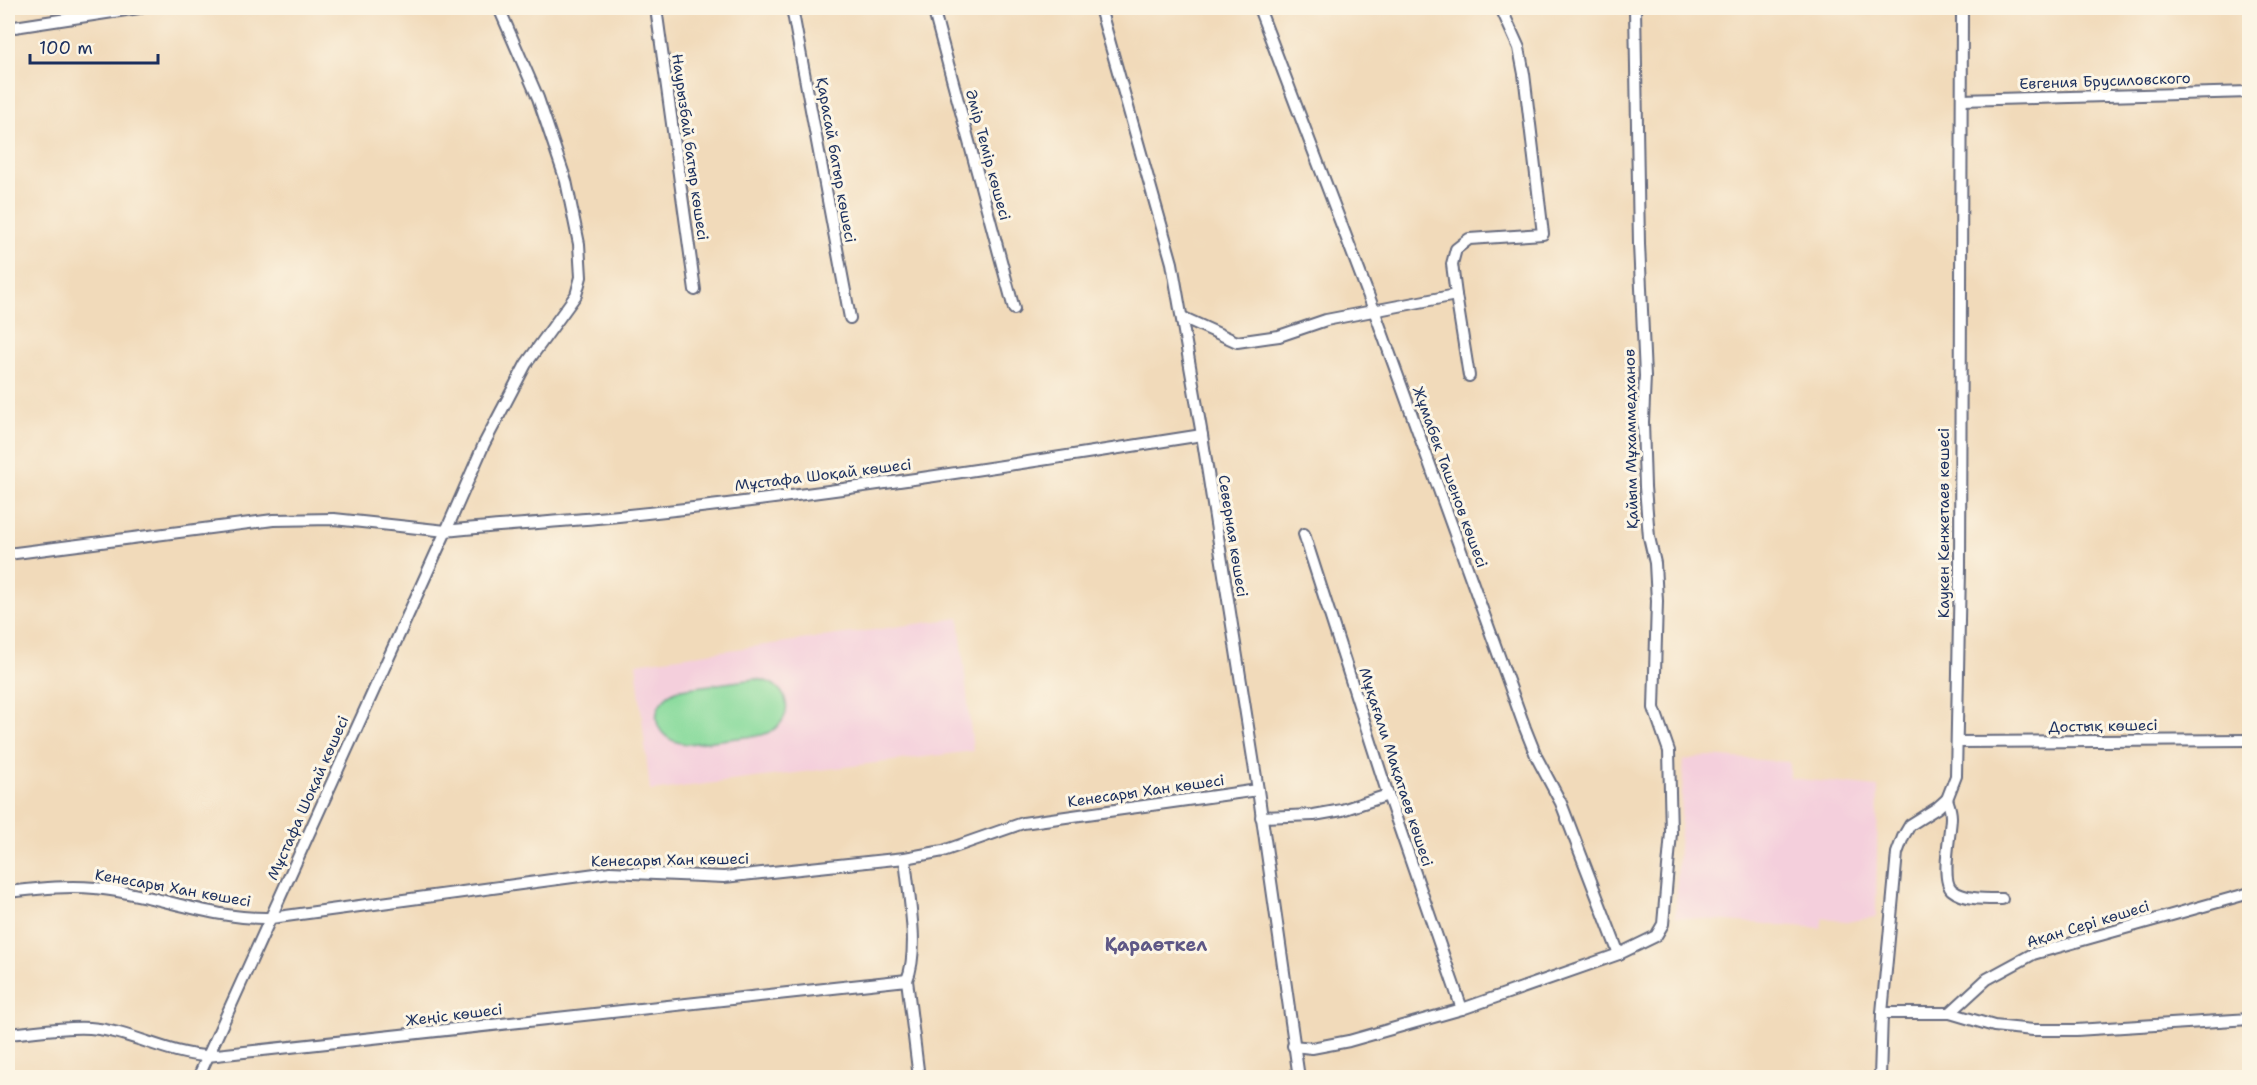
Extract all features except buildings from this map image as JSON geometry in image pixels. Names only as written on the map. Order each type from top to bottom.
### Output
[{"type":"street","points":[[8,28],[139,8]]},
{"type":"street","points":[[446,531],[484,444],[526,364],[576,295],[581,277],[579,244],[566,181],[538,98],[499,8]]},
{"type":"street","name":"Наурызбай батыр көшесі","points":[[656,8],[695,290]]},
{"type":"street","name":"Қарасай батыр көшесі","points":[[792,8],[850,318]]},
{"type":"street","name":"Әмір Темір көшесі","points":[[933,8],[1014,309]]},
{"type":"street","name":"Северная көшесі","points":[[1100,8],[1172,263],[1203,435],[1280,936],[1293,1046],[1299,1077]]},
{"type":"street","name":"Жұмабек Ташенов көшесі","points":[[1259,8],[1374,310],[1537,758],[1561,803],[1619,954]]},
{"type":"street","points":[[1469,376],[1452,264],[1456,249],[1468,239],[1543,234],[1524,74],[1519,48],[1501,8]]},
{"type":"street","name":"Қайым Мұхаммедханов","points":[[1619,954],[1656,936],[1663,924],[1671,833],[1669,751],[1654,708],[1657,602],[1655,563],[1649,537],[1645,487],[1643,422],[1645,376],[1639,244],[1635,8]]},
{"type":"street","name":"Каукен Кенжетаев көшесі","points":[[1947,799],[1956,776],[1957,742],[1962,8]]},
{"type":"street","name":"Евгения Брусиловского","points":[[1962,100],[2250,93]]},
{"type":"street","points":[[1182,317],[1237,342],[1279,336],[1326,320],[1456,295]]},
{"type":"street","name":"Мұстафа Шоқай көшесі","points":[[8,554],[273,520],[334,519],[446,531],[513,523],[608,517],[951,475],[1203,435]]},
{"type":"street","name":"Мұстафа Шоқай көшесі","points":[[198,1077],[446,531]]},
{"type":"street","name":"Мұқағали Мақатаев көшесі","points":[[1304,534],[1388,795],[1462,1009]]},
{"type":"street","name":"Достық көшесі","points":[[1957,742],[2250,740]]},
{"type":"street","name":"Кенесары Хан көшесі","points":[[8,891],[68,887],[96,888],[226,915],[251,919],[271,918],[610,872],[724,877],[905,858],[943,851],[1023,823],[1258,790]]},
{"type":"street","points":[[1261,818],[1342,810],[1388,795]]},
{"type":"street","points":[[1880,1077],[1882,1013],[1898,853],[1910,825],[1947,799],[1951,817],[1947,867],[1950,888],[1973,897],[2002,899]]},
{"type":"street","points":[[905,858],[913,949],[912,967],[907,980],[919,1077]]},
{"type":"street","name":"Ақан Сері көшесі","points":[[1950,1013],[1987,979],[2033,954],[2250,893]]},
{"type":"street","points":[[1293,1046],[1312,1048],[1349,1041],[1462,1009],[1619,954]]},
{"type":"street","name":"Жеңіс көшесі","points":[[8,1034],[89,1028],[118,1033],[169,1050],[207,1056],[907,980]]},
{"type":"street","points":[[1882,1013],[1950,1013],[1994,1026],[2033,1030],[2076,1030],[2250,1019]]},
{"type":"shaded area","points":[[959,618],[973,751],[650,791],[636,663]]},
{"type":"shaded area","points":[[1707,756],[1790,762],[1790,778],[1878,787],[1876,917],[1846,922],[1823,917],[1821,928],[1675,917],[1684,760]]},
{"type":"green space","points":[[755,679],[777,687],[783,695],[786,713],[774,730],[762,735],[688,744],[675,742],[660,729],[657,711],[669,694],[681,689]]},
{"type":"district","name":"Қараөткел","points":[[1156,945]]}]
